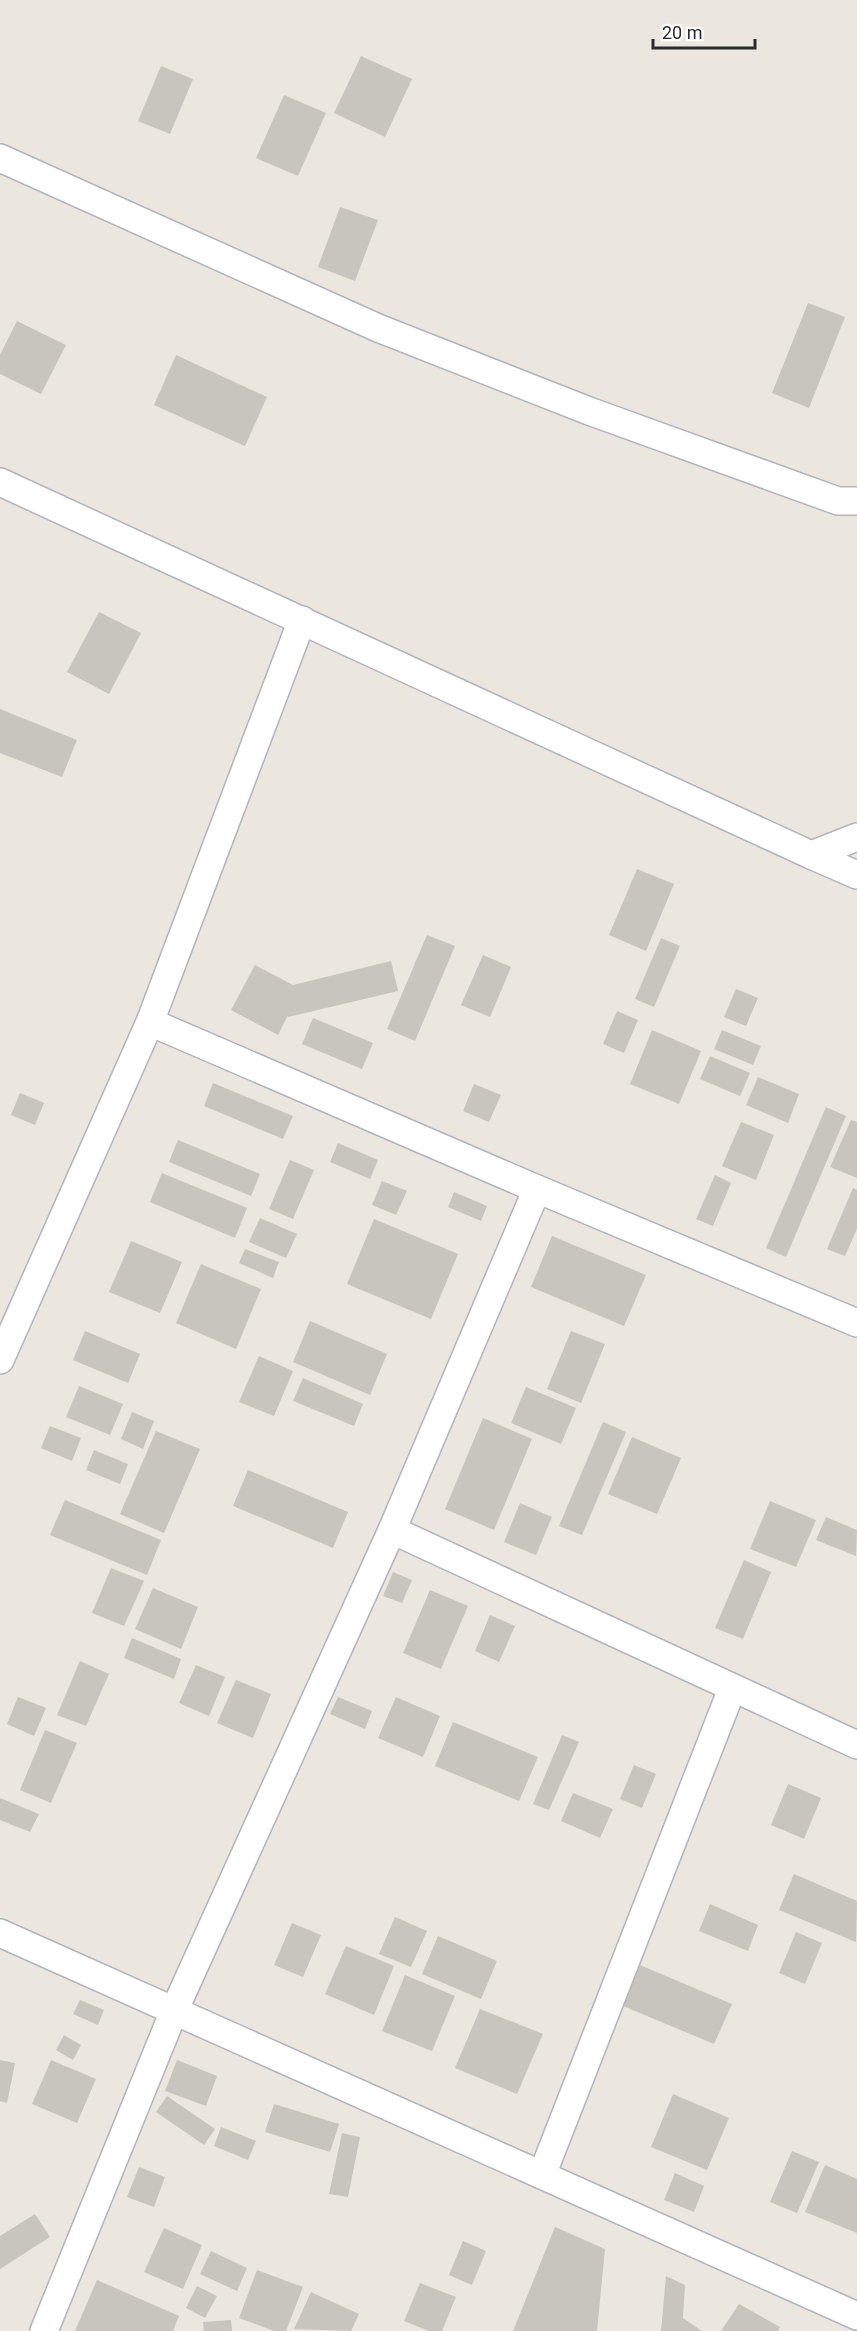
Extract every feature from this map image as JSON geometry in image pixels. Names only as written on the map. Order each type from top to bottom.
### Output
[{"type":"street","points":[[0,158],[378,328],[589,411],[838,501],[857,501]]},
{"type":"street","points":[[0,482],[857,875]]},
{"type":"street","points":[[2,1348],[150,1022],[302,620]]},
{"type":"street","points":[[811,855],[857,837]]},
{"type":"street","points":[[150,1022],[537,1189],[857,1323]]},
{"type":"street","points":[[44,2331],[174,2011],[393,1530],[537,1189]]},
{"type":"street","points":[[393,1530],[857,1745]]},
{"type":"street","points":[[542,2175],[732,1689]]},
{"type":"street","points":[[0,1933],[857,2316]]},
{"type":"building","points":[[361,56],[412,79],[385,137],[334,113]]},
{"type":"building","points":[[161,66],[193,79],[170,134],[138,121]]},
{"type":"building","points":[[284,95],[326,113],[298,176],[256,158]]},
{"type":"building","points":[[340,207],[378,220],[355,281],[318,267]]},
{"type":"building","points":[[808,303],[845,317],[809,408],[772,393]]},
{"type":"building","points":[[17,321],[66,345],[41,394],[0,374],[0,355]]},
{"type":"building","points":[[176,355],[267,397],[245,446],[154,405]]},
{"type":"building","points":[[99,612],[141,633],[109,694],[67,672]]},
{"type":"building","points":[[0,709],[77,740],[62,777],[0,753]]},
{"type":"building","points":[[637,869],[674,884],[646,951],[609,935]]},
{"type":"building","points":[[427,935],[455,946],[415,1041],[387,1029]]},
{"type":"building","points":[[661,938],[680,946],[654,1007],[635,999]]},
{"type":"building","points":[[483,955],[511,967],[490,1017],[461,1005]]},
{"type":"building","points":[[391,961],[398,991],[288,1017],[288,1015],[278,1035],[231,1010],[255,965],[293,985]]},
{"type":"building","points":[[736,989],[758,998],[746,1026],[724,1017]]},
{"type":"building","points":[[617,1011],[638,1020],[624,1053],[603,1044]]},
{"type":"building","points":[[313,1018],[373,1043],[362,1069],[302,1044]]},
{"type":"building","points":[[652,1030],[701,1051],[679,1104],[630,1084]]},
{"type":"building","points":[[722,1030],[761,1046],[753,1065],[714,1049]]},
{"type":"building","points":[[710,1056],[750,1073],[740,1096],[700,1079]]},
{"type":"building","points":[[758,1077],[799,1094],[788,1123],[746,1105]]},
{"type":"building","points":[[213,1083],[293,1116],[283,1139],[204,1106]]},
{"type":"building","points":[[474,1084],[501,1095],[489,1122],[463,1111]]},
{"type":"building","points":[[20,1093],[44,1103],[35,1125],[11,1115]]},
{"type":"building","points":[[826,1107],[846,1116],[786,1257],[766,1248]]},
{"type":"building","points":[[851,1120],[857,1122],[857,1178],[830,1167]]},
{"type":"building","points":[[741,1122],[774,1135],[756,1180],[722,1166]]},
{"type":"building","points":[[178,1140],[260,1174],[251,1196],[169,1162]]},
{"type":"building","points":[[338,1143],[378,1160],[370,1179],[330,1162]]},
{"type":"building","points":[[290,1160],[314,1170],[293,1219],[269,1209]]},
{"type":"building","points":[[162,1173],[247,1208],[235,1238],[150,1202]]},
{"type":"building","points":[[715,1175],[731,1183],[713,1226],[696,1219]]},
{"type":"building","points":[[382,1181],[407,1191],[396,1215],[372,1205]]},
{"type":"building","points":[[853,1188],[857,1190],[857,1229],[845,1256],[827,1249]]},
{"type":"building","points":[[454,1192],[487,1206],[481,1221],[448,1207]]},
{"type":"building","points":[[260,1218],[297,1234],[286,1258],[249,1242]]},
{"type":"building","points":[[374,1219],[458,1254],[431,1319],[347,1284]]},
{"type":"building","points":[[552,1236],[646,1275],[624,1326],[531,1287]]},
{"type":"building","points":[[131,1241],[182,1262],[160,1313],[109,1292]]},
{"type":"building","points":[[245,1249],[279,1262],[273,1278],[239,1263]]},
{"type":"building","points":[[201,1264],[261,1289],[236,1349],[176,1323]]},
{"type":"building","points":[[310,1321],[387,1354],[370,1395],[293,1362]]},
{"type":"building","points":[[85,1331],[140,1354],[128,1383],[73,1360]]},
{"type":"building","points":[[571,1331],[605,1344],[581,1403],[547,1389]]},
{"type":"building","points":[[259,1356],[293,1371],[274,1416],[239,1402]]},
{"type":"building","points":[[303,1378],[363,1404],[354,1426],[293,1401]]},
{"type":"building","points":[[79,1386],[123,1404],[110,1435],[66,1417]]},
{"type":"building","points":[[526,1387],[576,1408],[561,1444],[511,1423]]},
{"type":"building","points":[[132,1412],[154,1421],[143,1449],[121,1439]]},
{"type":"building","points":[[483,1418],[532,1439],[494,1530],[445,1509]]},
{"type":"building","points":[[603,1422],[626,1432],[582,1535],[559,1526]]},
{"type":"building","points":[[50,1426],[81,1438],[72,1461],[41,1448]]},
{"type":"building","points":[[156,1431],[200,1449],[164,1533],[120,1514]]},
{"type":"building","points":[[632,1437],[681,1458],[657,1514],[608,1494]]},
{"type":"building","points":[[94,1450],[128,1464],[120,1484],[86,1470]]},
{"type":"building","points":[[248,1470],[348,1512],[333,1548],[233,1506]]},
{"type":"building","points":[[65,1500],[161,1540],[147,1575],[50,1535]]},
{"type":"building","points":[[770,1501],[816,1520],[796,1567],[750,1549]]},
{"type":"building","points":[[520,1503],[552,1517],[536,1555],[504,1542]]},
{"type":"building","points":[[826,1517],[857,1530],[856,1556],[816,1540]]},
{"type":"building","points":[[744,1560],[771,1572],[743,1639],[715,1628]]},
{"type":"building","points":[[111,1568],[144,1581],[124,1626],[92,1613]]},
{"type":"building","points":[[393,1572],[412,1580],[402,1603],[383,1596]]},
{"type":"building","points":[[153,1588],[198,1607],[181,1649],[135,1629]]},
{"type":"building","points":[[430,1590],[468,1606],[441,1669],[403,1653]]},
{"type":"building","points":[[490,1615],[515,1626],[499,1662],[475,1651]]},
{"type":"building","points":[[132,1638],[181,1659],[174,1679],[124,1658]]},
{"type":"building","points":[[80,1661],[109,1674],[86,1726],[57,1715]]},
{"type":"building","points":[[196,1665],[225,1677],[209,1716],[179,1703]]},
{"type":"building","points":[[236,1680],[271,1694],[253,1738],[217,1723]]},
{"type":"building","points":[[18,1697],[46,1708],[34,1736],[7,1724]]},
{"type":"building","points":[[338,1697],[372,1711],[365,1729],[330,1714]]},
{"type":"building","points":[[396,1697],[440,1716],[423,1757],[378,1738]]},
{"type":"building","points":[[453,1722],[538,1757],[519,1801],[435,1766]]},
{"type":"building","points":[[45,1730],[77,1743],[51,1803],[20,1790]]},
{"type":"building","points":[[562,1735],[579,1742],[549,1810],[533,1804]]},
{"type":"building","points":[[634,1765],[656,1774],[642,1808],[620,1799]]},
{"type":"building","points":[[788,1784],[821,1798],[804,1839],[771,1825]]},
{"type":"building","points":[[573,1793],[613,1809],[600,1838],[561,1821]]},
{"type":"building","points":[[0,1798],[39,1814],[30,1832],[0,1820]]},
{"type":"building","points":[[794,1874],[857,1901],[856,1942],[779,1910]]},
{"type":"building","points":[[710,1904],[758,1925],[748,1951],[699,1931]]},
{"type":"building","points":[[395,1917],[427,1931],[411,1967],[379,1954]]},
{"type":"building","points":[[292,1923],[321,1935],[303,1977],[274,1965]]},
{"type":"building","points":[[796,1932],[822,1943],[805,1984],[779,1973]]},
{"type":"building","points":[[438,1936],[497,1961],[481,1999],[422,1974]]},
{"type":"building","points":[[346,1946],[394,1966],[374,2015],[325,1994]]},
{"type":"building","points":[[640,1965],[732,2004],[714,2044],[623,2006]]},
{"type":"building","points":[[405,1975],[455,1996],[432,2051],[382,2031]]},
{"type":"building","points":[[80,2000],[104,2010],[98,2025],[73,2014]]},
{"type":"building","points":[[480,2009],[543,2034],[517,2094],[455,2068]]},
{"type":"building","points":[[64,2035],[81,2045],[73,2060],[56,2050]]},
{"type":"building","points":[[0,2060],[15,2063],[7,2103],[0,2101]]},
{"type":"building","points":[[51,2060],[96,2079],[77,2123],[32,2104]]},
{"type":"building","points":[[177,2060],[217,2076],[206,2106],[165,2091]]},
{"type":"building","points":[[673,2094],[729,2118],[707,2170],[651,2147]]},
{"type":"building","points":[[167,2096],[215,2129],[204,2145],[156,2112]]},
{"type":"building","points":[[274,2104],[339,2124],[330,2152],[265,2132]]},
{"type":"building","points":[[221,2127],[256,2141],[248,2160],[214,2146]]},
{"type":"building","points":[[342,2133],[360,2137],[348,2197],[329,2194]]},
{"type":"building","points":[[792,2151],[819,2162],[797,2213],[770,2202]]},
{"type":"building","points":[[825,2165],[857,2179],[857,2233],[805,2212]]},
{"type":"building","points":[[139,2167],[165,2177],[154,2207],[127,2197]]},
{"type":"building","points":[[675,2173],[704,2186],[694,2212],[664,2200]]},
{"type":"building","points":[[35,2214],[50,2237],[0,2269],[0,2236]]},
{"type":"building","points":[[555,2227],[605,2249],[597,2331],[513,2331]]},
{"type":"building","points":[[164,2228],[202,2245],[183,2289],[144,2272]]},
{"type":"building","points":[[463,2241],[486,2251],[472,2285],[449,2275]]},
{"type":"building","points":[[211,2251],[247,2268],[237,2291],[200,2274]]},
{"type":"building","points":[[257,2270],[303,2287],[286,2331],[274,2331],[239,2318]]},
{"type":"building","points":[[666,2276],[685,2285],[683,2318],[702,2331],[661,2331]]},
{"type":"building","points":[[97,2280],[179,2316],[173,2331],[75,2331]]},
{"type":"building","points":[[420,2283],[456,2297],[442,2331],[429,2331],[404,2321]]},
{"type":"building","points":[[197,2286],[217,2296],[205,2318],[186,2308]]},
{"type":"building","points":[[311,2292],[359,2314],[351,2331],[294,2329]]},
{"type":"building","points":[[739,2304],[780,2327],[778,2331],[721,2331]]},
{"type":"building","points":[[231,2320],[232,2331],[204,2331],[203,2322]]}]
